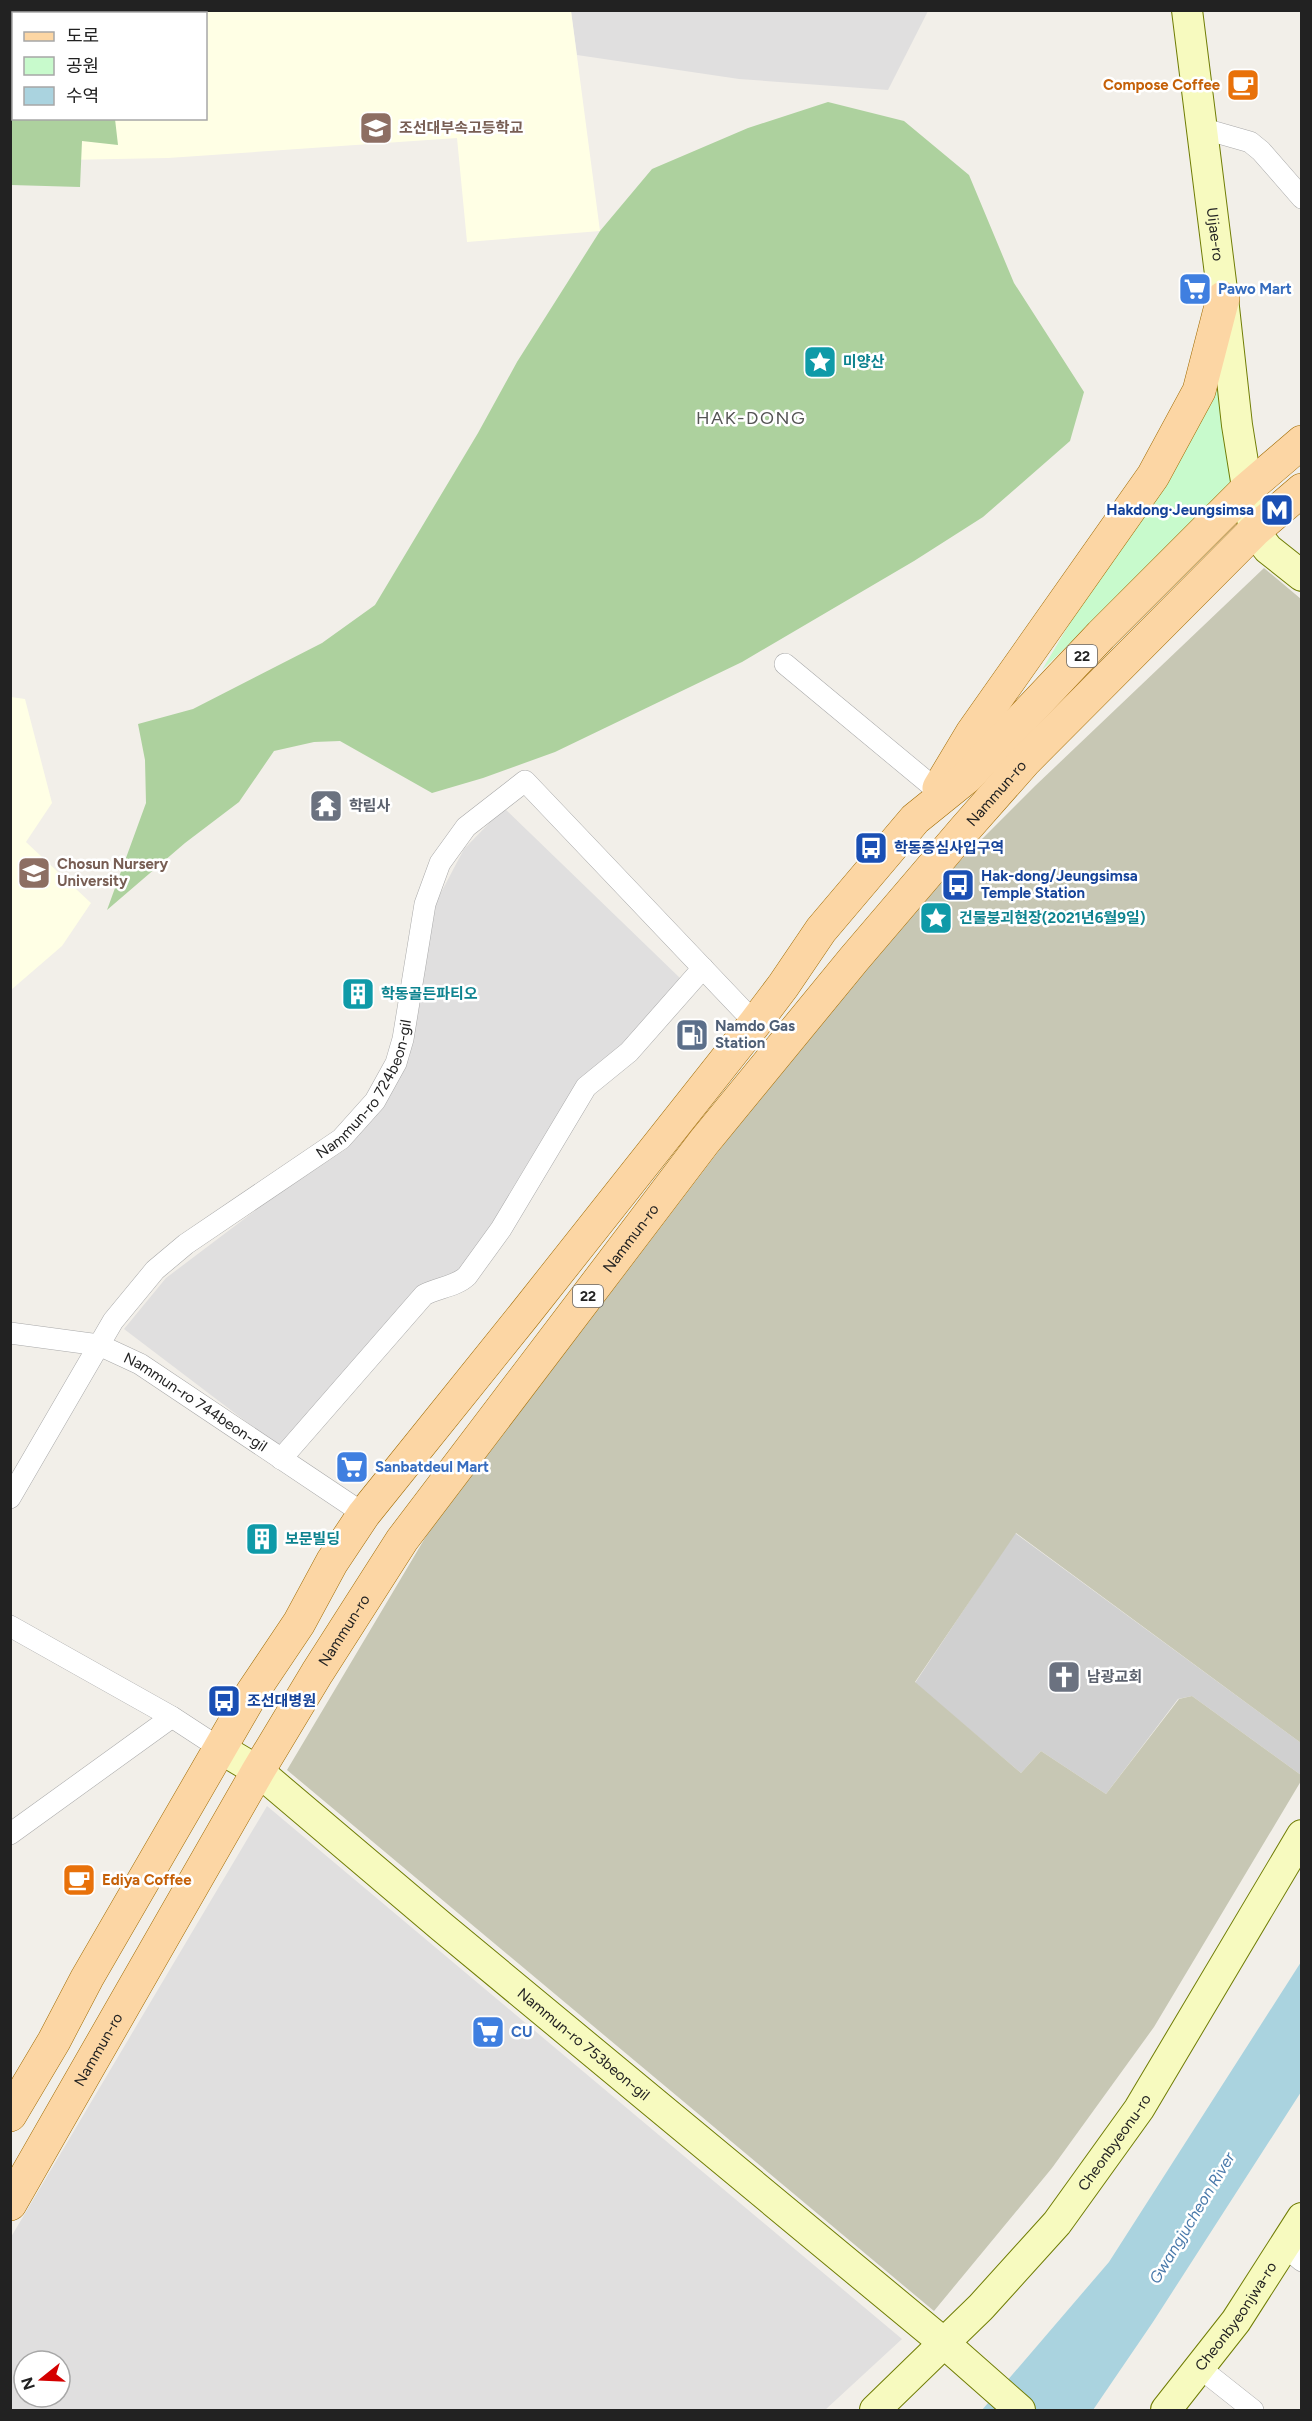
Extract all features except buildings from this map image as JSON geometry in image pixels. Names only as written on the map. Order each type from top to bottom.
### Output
[{"type":"main road","points":[[915,819],[938,791],[972,733],[1153,476],[1198,391],[1223,298]]},
{"type":"main road","name":"22","points":[[10,2115],[252,1693],[299,1623],[332,1562],[364,1514],[751,1028],[821,930],[915,819],[967,777],[1101,635],[1246,490],[1302,442]]},
{"type":"main road","name":"Nammun-ro","points":[[10,2204],[258,1771],[402,1540],[698,1150],[854,959],[1025,761],[1254,531],[1302,490]]},
{"type":"main road","points":[[747,1090],[740,1089],[736,1080],[750,1057],[751,1028]]},
{"type":"street","name":"Uijae-ro","points":[[1187,10],[1246,490],[1254,531]]},
{"type":"street","points":[[1201,128],[1250,142],[1261,151],[1302,198]]},
{"type":"street","points":[[1254,531],[1268,549],[1302,576]]},
{"type":"street","points":[[785,664],[938,791]]},
{"type":"street","name":"Nammun-ro 724beon-gil","points":[[10,1498],[114,1321],[155,1270],[186,1244],[341,1139],[375,1101],[396,1063],[403,1039],[425,904],[440,863],[466,827],[525,781],[704,968],[751,1028]]},
{"type":"street","points":[[281,1459],[423,1295],[462,1282],[501,1229],[586,1087],[628,1053],[704,968]]},
{"type":"street","name":"Nammun-ro 744beon-gil","points":[[10,1333],[99,1346],[140,1364],[364,1514]]},
{"type":"street","points":[[10,1626],[172,1717],[221,1749]]},
{"type":"street","points":[[10,1834],[172,1717]]},
{"type":"street","name":"Nammun-ro 753beon-gil","points":[[221,1749],[258,1771],[442,1927],[944,2343],[1020,2410]]},
{"type":"street","name":"Cheonbyeonu-ro","points":[[875,2410],[981,2307],[1057,2223],[1139,2109],[1302,1834]]},
{"type":"street","name":"Cheonbyeonjwa-ro","points":[[1166,2410],[1236,2321],[1293,2254],[1302,2218]]},
{"type":"street","points":[[1200,2368],[1253,2410]]},
{"type":"shaded area","points":[[571,10],[928,11],[888,90],[739,79],[577,55]]},
{"type":"shaded area","name":"조선대부속고등학교","points":[[10,11],[571,11],[600,231],[467,242],[457,138],[168,158],[11,161]]},
{"type":"shaded area","points":[[1264,568],[1301,599],[1301,1743],[1016,1533],[915,1682],[1021,1773],[1041,1751],[1106,1794],[1179,1699],[1192,1696],[1301,1775],[1301,1781],[1154,2027],[1052,2168],[934,2311],[287,1770],[428,1533],[759,1098],[922,899],[1035,786]]},
{"type":"shaded area","name":"Chosun Nursery University","points":[[11,697],[25,699],[52,803],[26,842],[91,903],[62,946],[11,990]]},
{"type":"shaded area","points":[[504,808],[681,979],[516,1191],[529,1203],[470,1286],[421,1308],[295,1459],[124,1329],[166,1278],[272,1198],[346,1149],[369,1123],[409,1058],[435,904],[464,849]]},
{"type":"shaded area","points":[[1015,1533],[1301,1743],[1301,1775],[1192,1696],[1178,1699],[1106,1794],[1041,1751],[1021,1773],[915,1683]]},
{"type":"shaded area","points":[[267,1806],[902,2339],[825,2410],[11,2410],[11,2237]]},
{"type":"green space","points":[[12,90],[12,120],[115,120],[118,145],[82,141],[80,187],[11,185],[10,91]]},
{"type":"green space","points":[[828,102],[904,121],[969,175],[1014,283],[1084,392],[1070,441],[983,517],[914,561],[742,662],[555,752],[483,778],[432,793],[340,741],[314,742],[274,751],[239,802],[185,843],[107,910],[146,803],[145,760],[138,724],[193,709],[322,643],[375,605],[478,433],[517,362],[600,231],[652,169],[748,128]]},
{"type":"green space","points":[[1223,337],[1235,474],[1226,495],[1042,670],[1099,574]]},
{"type":"water","name":"Gwangjucheon River","points":[[1301,1962],[1301,2092],[1153,2322],[1093,2410],[982,2410],[1109,2262]]},
{"type":"place","name":"Compose Coffee","points":[[1243,85]]},
{"type":"place","name":"조선대부속고등학교","points":[[376,128]]},
{"type":"place","name":"Pawo Mart","points":[[1195,289]]},
{"type":"place","name":"미양산","points":[[820,362]]},
{"type":"place","name":"Hakdong·Jeungsimsa","points":[[1277,510]]},
{"type":"place","name":"학림사","points":[[326,806]]},
{"type":"place","name":"학동증심사입구역","points":[[871,848]]},
{"type":"place","name":"Chosun Nursery University","points":[[34,873]]},
{"type":"place","name":"Hak-dong/Jeungsimsa Temple Station","points":[[958,885]]},
{"type":"place","name":"건물붕괴현장(2021년6월9일)","points":[[936,918]]},
{"type":"place","name":"학동골든파티오","points":[[358,994]]},
{"type":"place","name":"Namdo Gas Station","points":[[692,1035]]},
{"type":"place","name":"Sanbatdeul Mart","points":[[352,1467]]},
{"type":"place","name":"보문빌딩","points":[[262,1539]]},
{"type":"place","name":"남광교회","points":[[1064,1677]]},
{"type":"place","name":"조선대병원","points":[[224,1701]]},
{"type":"place","name":"Ediya Coffee","points":[[79,1880]]},
{"type":"place","name":"CU","points":[[488,2032]]},
{"type":"district","name":"HAK-DONG","points":[[751,418]]}]
